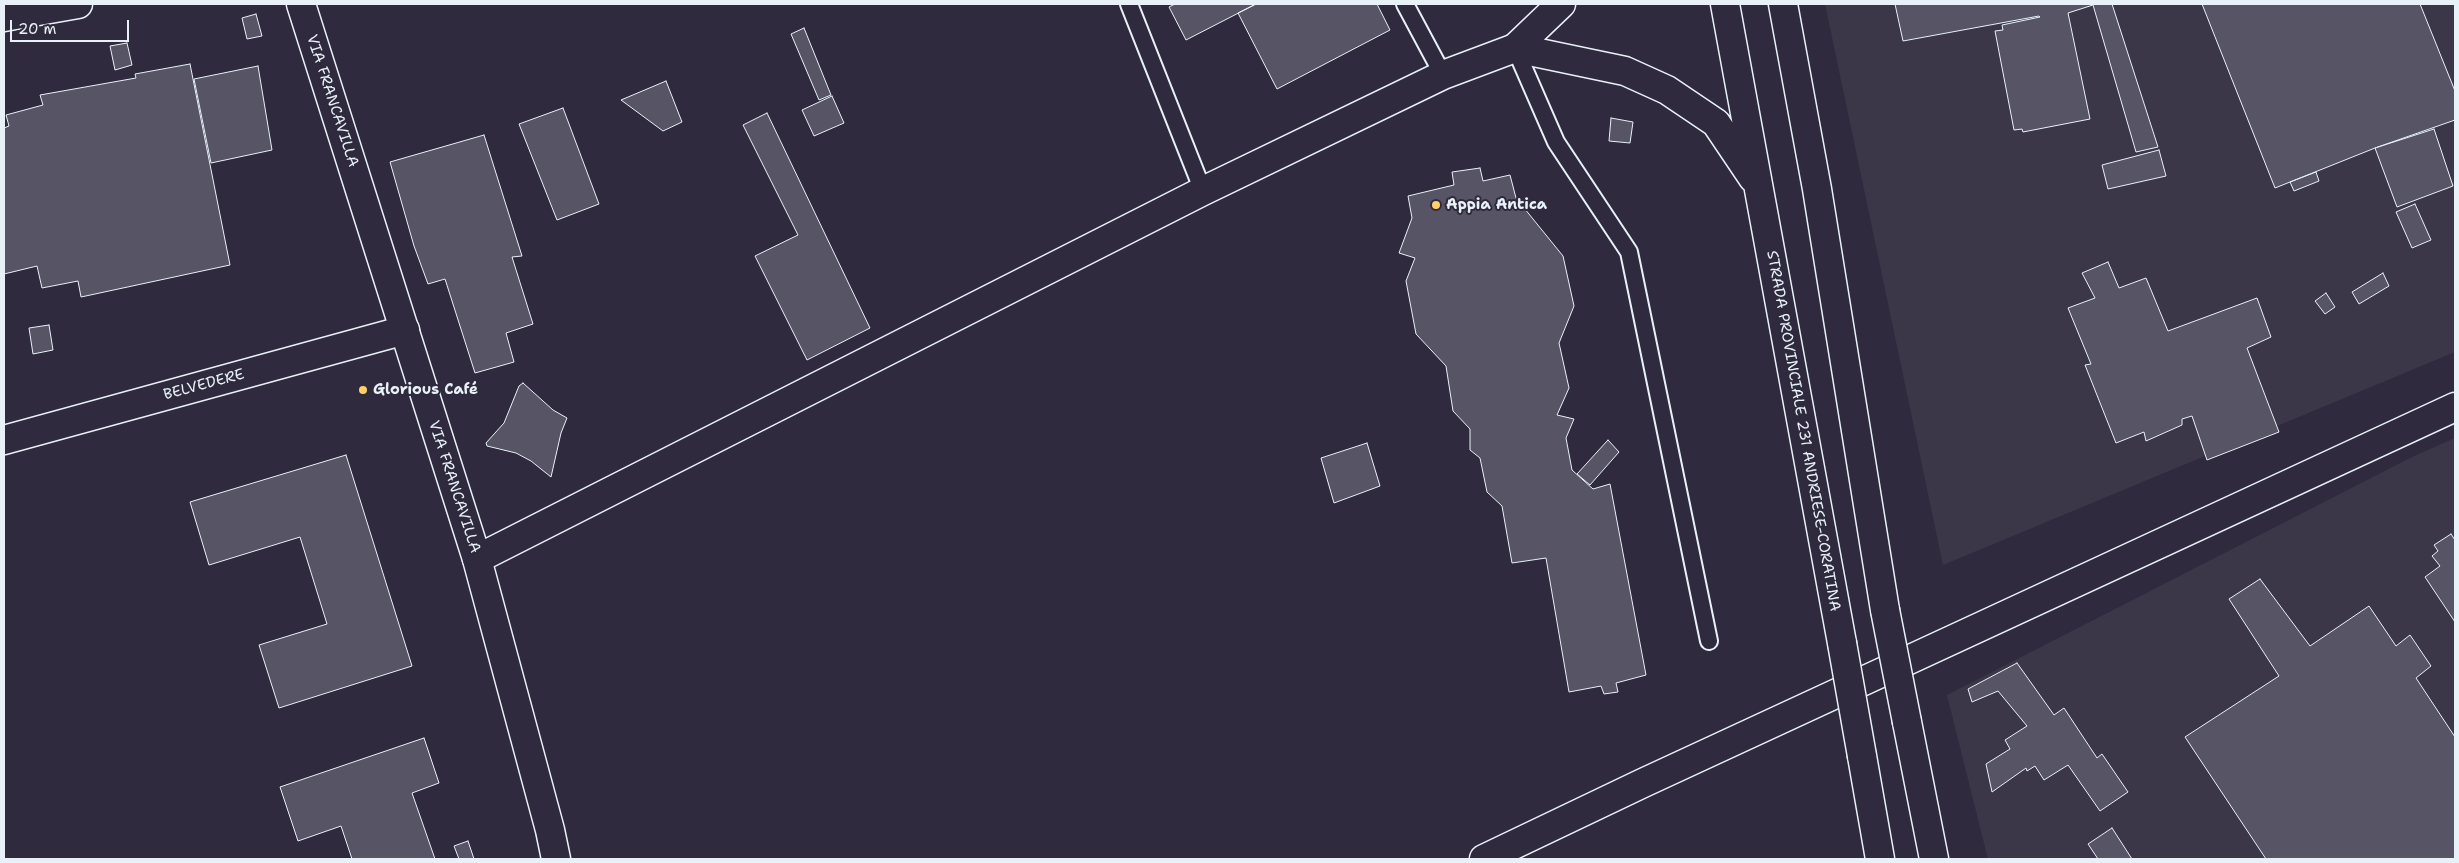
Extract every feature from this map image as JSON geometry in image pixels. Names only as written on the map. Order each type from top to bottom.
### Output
[{"type":"main road","points":[[4,18],[78,4]]},
{"type":"main road","name":"VIA FRANCAVILLA","points":[[301,4],[477,559],[550,830],[556,859]]},
{"type":"main road","points":[[477,559],[1203,191],[1443,75],[1515,48],[1561,4]]},
{"type":"main road","name":"STRADA PROVINCIALE 231 ANDRIESE-CORATINA","points":[[1725,4],[1880,859]]},
{"type":"main road","points":[[1783,4],[1817,189],[1885,610],[1934,859]]},
{"type":"main road","points":[[1515,48],[1625,72],[1668,90],[1716,123],[1759,187]]},
{"type":"main road","name":"BELVEDERE","points":[[4,440],[405,330]]},
{"type":"main road","points":[[1484,859],[1714,750],[2455,407]]},
{"type":"main road","points":[[550,830],[566,859]]},
{"type":"lane","points":[[1129,4],[1203,191]]},
{"type":"lane","points":[[1405,4],[1443,75]]},
{"type":"lane","points":[[1515,48],[1556,142],[1629,252],[1709,641]]},
{"type":"shaded area","points":[[1825,4],[2455,4],[2455,352],[1943,565]]},
{"type":"shaded area","points":[[2455,438],[2455,859],[1988,859],[1947,695],[2412,457]]},
{"type":"building","points":[[1175,4],[1256,4],[1186,40],[1169,7]]},
{"type":"building","points":[[1256,4],[1377,4],[1390,30],[1277,89],[1238,13]]},
{"type":"building","points":[[1895,4],[2112,4],[2158,147],[2136,152],[2093,5],[2068,13],[2090,119],[2023,132],[2022,129],[2014,130],[1995,31],[2003,30],[2002,25],[2039,16],[1903,41]]},
{"type":"building","points":[[2202,4],[2420,4],[2455,91],[2455,120],[2375,148],[2275,188]]},
{"type":"building","points":[[256,14],[262,36],[247,39],[242,18]]},
{"type":"building","points":[[804,28],[831,95],[819,100],[791,34]]},
{"type":"building","points":[[127,43],[132,65],[115,70],[110,46]]},
{"type":"building","points":[[190,64],[230,265],[81,297],[78,281],[42,288],[37,266],[4,274],[4,128],[9,126],[6,115],[43,105],[40,95],[136,78],[135,74]]},
{"type":"building","points":[[258,66],[272,150],[211,163],[194,79]]},
{"type":"building","points":[[666,81],[682,122],[663,131],[621,100]]},
{"type":"building","points":[[832,96],[844,123],[814,136],[802,110]]},
{"type":"building","points":[[563,108],[599,204],[557,220],[519,124]]},
{"type":"building","points":[[767,113],[870,328],[807,360],[755,256],[798,235],[743,125]]},
{"type":"building","points":[[1611,118],[1633,122],[1630,143],[1609,141]]},
{"type":"building","points":[[2434,129],[2453,186],[2397,207],[2375,148]]},
{"type":"building","points":[[484,135],[522,256],[512,257],[533,324],[506,333],[514,362],[475,373],[445,279],[428,284],[414,246],[390,162]]},
{"type":"building","points":[[2159,150],[2166,176],[2108,189],[2102,165]]},
{"type":"building","points":[[1480,168],[1483,181],[1510,175],[1516,198],[1563,256],[1574,306],[1559,343],[1569,388],[1557,415],[1574,419],[1566,438],[1572,470],[1593,489],[1610,484],[1646,675],[1616,683],[1618,692],[1604,694],[1601,686],[1569,692],[1546,558],[1512,563],[1502,506],[1487,492],[1480,458],[1470,450],[1470,429],[1453,411],[1446,366],[1416,334],[1406,281],[1415,258],[1399,253],[1412,218],[1408,196],[1454,185],[1452,172]]},
{"type":"building","points":[[2316,172],[2319,181],[2294,191],[2290,182]]},
{"type":"building","points":[[2415,204],[2431,240],[2412,248],[2396,212]]},
{"type":"building","points":[[2108,262],[2119,288],[2146,278],[2168,331],[2257,298],[2271,337],[2247,348],[2279,432],[2207,460],[2192,416],[2182,419],[2182,425],[2146,441],[2144,432],[2116,443],[2085,365],[2091,364],[2068,308],[2095,298],[2082,273]]},
{"type":"building","points":[[2383,273],[2389,286],[2359,304],[2352,292]]},
{"type":"building","points":[[2326,293],[2335,307],[2325,314],[2315,301]]},
{"type":"building","points":[[49,325],[53,350],[33,354],[29,328]]},
{"type":"building","points":[[523,383],[553,410],[567,418],[561,433],[551,477],[531,461],[516,453],[487,446],[486,443],[504,423],[519,386]]},
{"type":"building","points":[[1608,440],[1619,452],[1590,485],[1577,474]]},
{"type":"building","points":[[1367,443],[1380,486],[1334,503],[1321,458]]},
{"type":"building","points":[[346,455],[412,666],[279,708],[259,645],[327,624],[300,537],[209,565],[190,502]]},
{"type":"building","points":[[2451,534],[2455,540],[2455,622],[2425,577],[2440,566],[2432,556],[2438,551],[2434,545]]},
{"type":"building","points":[[2260,579],[2310,646],[2369,606],[2396,646],[2410,635],[2431,666],[2416,678],[2455,737],[2455,859],[2266,859],[2185,737],[2279,676],[2229,599]]},
{"type":"building","points":[[2017,663],[2054,715],[2064,708],[2097,758],[2102,754],[2128,792],[2100,811],[2068,765],[2044,780],[2035,766],[2027,771],[2026,768],[1992,792],[1986,764],[2010,749],[2005,740],[2027,726],[1998,691],[1972,702],[1968,689]]},
{"type":"building","points":[[424,738],[439,783],[412,793],[435,859],[352,859],[341,826],[298,841],[280,787]]},
{"type":"building","points":[[2112,828],[2132,859],[2098,859],[2088,844]]},
{"type":"building","points":[[468,841],[474,859],[459,859],[454,846]]},
{"type":"place","name":"Appia Antica","points":[[1436,205]]},
{"type":"place","name":"Glorious Café","points":[[363,390]]}]
